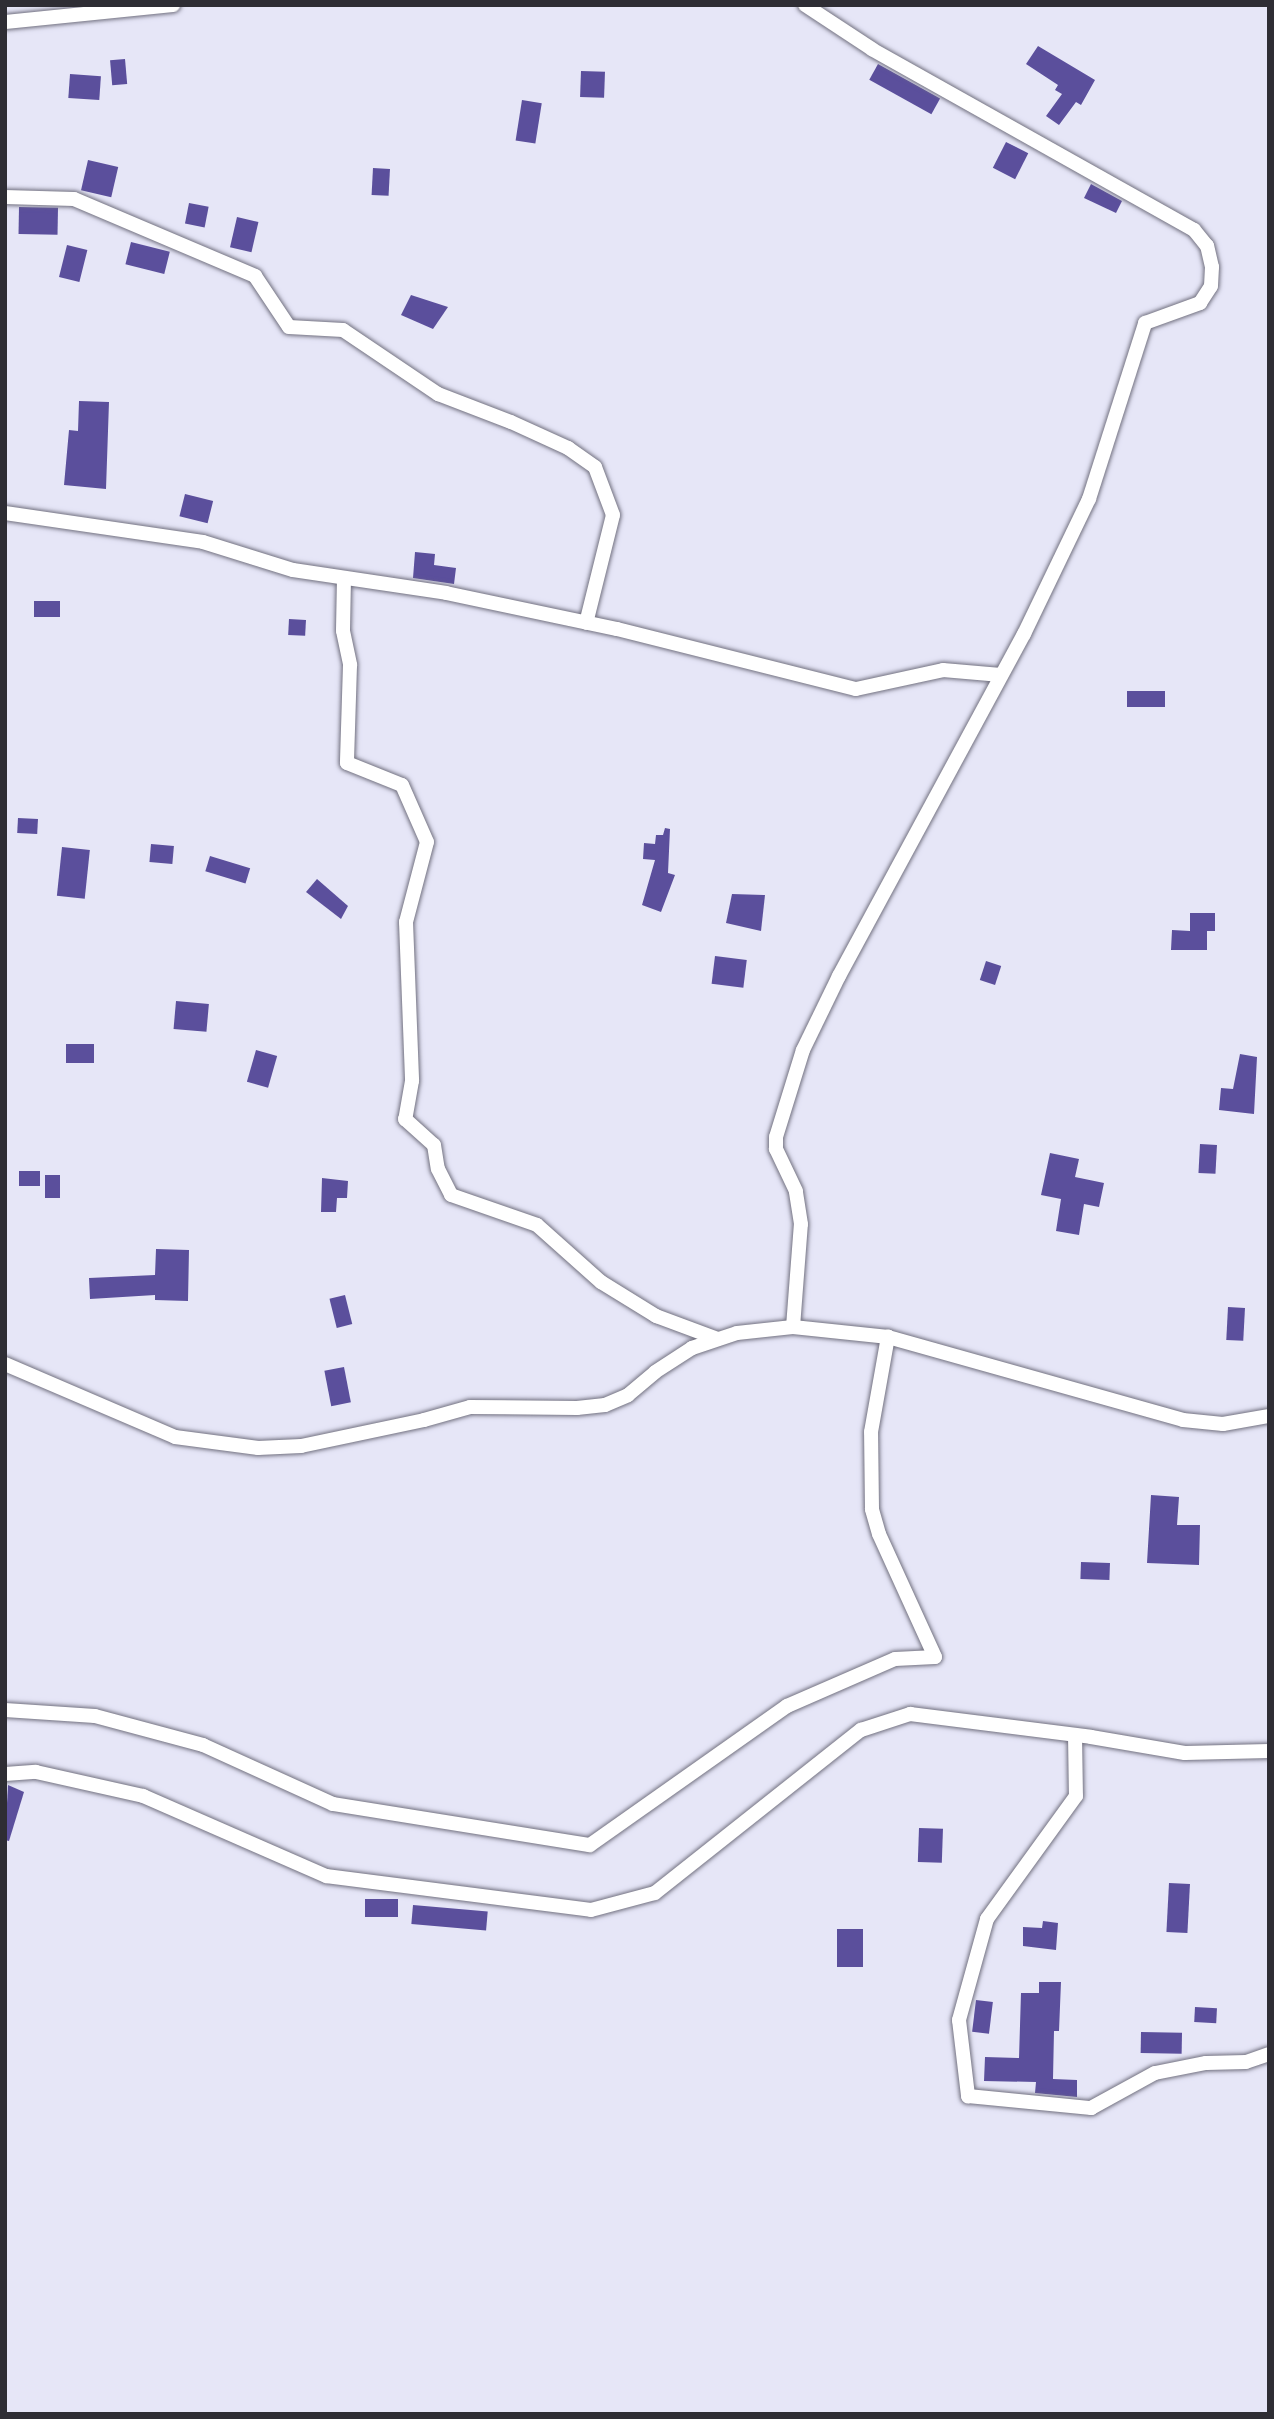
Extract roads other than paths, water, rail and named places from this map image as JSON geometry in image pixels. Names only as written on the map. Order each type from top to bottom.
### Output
[{"type":"street","points":[[5,22],[173,5]]},
{"type":"street","points":[[793,1327],[801,1224],[796,1191],[776,1149],[776,1137],[803,1050],[839,976],[1001,675],[1089,499],[1145,323],[1200,303],[1211,286],[1212,267],[1207,246],[1194,230],[872,49],[805,5]]},
{"type":"street","points":[[5,197],[75,198],[255,276],[289,327],[342,330],[438,394],[568,448],[594,467],[613,515],[586,623]]},
{"type":"street","points":[[5,513],[203,541],[293,570],[446,593],[586,623],[856,689],[943,670],[1001,675]]},
{"type":"street","points":[[344,578],[343,631],[350,665],[347,763],[402,785],[427,842],[406,922],[412,1081],[405,1119],[434,1145],[438,1169],[451,1195],[537,1225],[601,1282],[656,1316],[718,1339]]},
{"type":"street","points":[[5,1364],[175,1437],[258,1448],[301,1446],[424,1420],[471,1406],[576,1408],[605,1405],[628,1395],[655,1372],[692,1348],[737,1333],[793,1327],[888,1337],[1183,1420],[1223,1424],[1269,1416]]},
{"type":"street","points":[[5,1710],[95,1717],[203,1745],[333,1804],[590,1845],[787,1706],[895,1659],[934,1657],[878,1534],[872,1509],[871,1432],[888,1337]]},
{"type":"street","points":[[5,1774],[36,1772],[143,1796],[327,1876],[591,1910],[655,1893],[861,1730],[909,1714],[1075,1735],[1185,1753],[1269,1751]]},
{"type":"street","points":[[1075,1735],[1076,1796],[987,1919],[959,2020],[968,2096],[1091,2108],[1155,2073],[1206,2063],[1247,2062],[1269,2054]]}]
